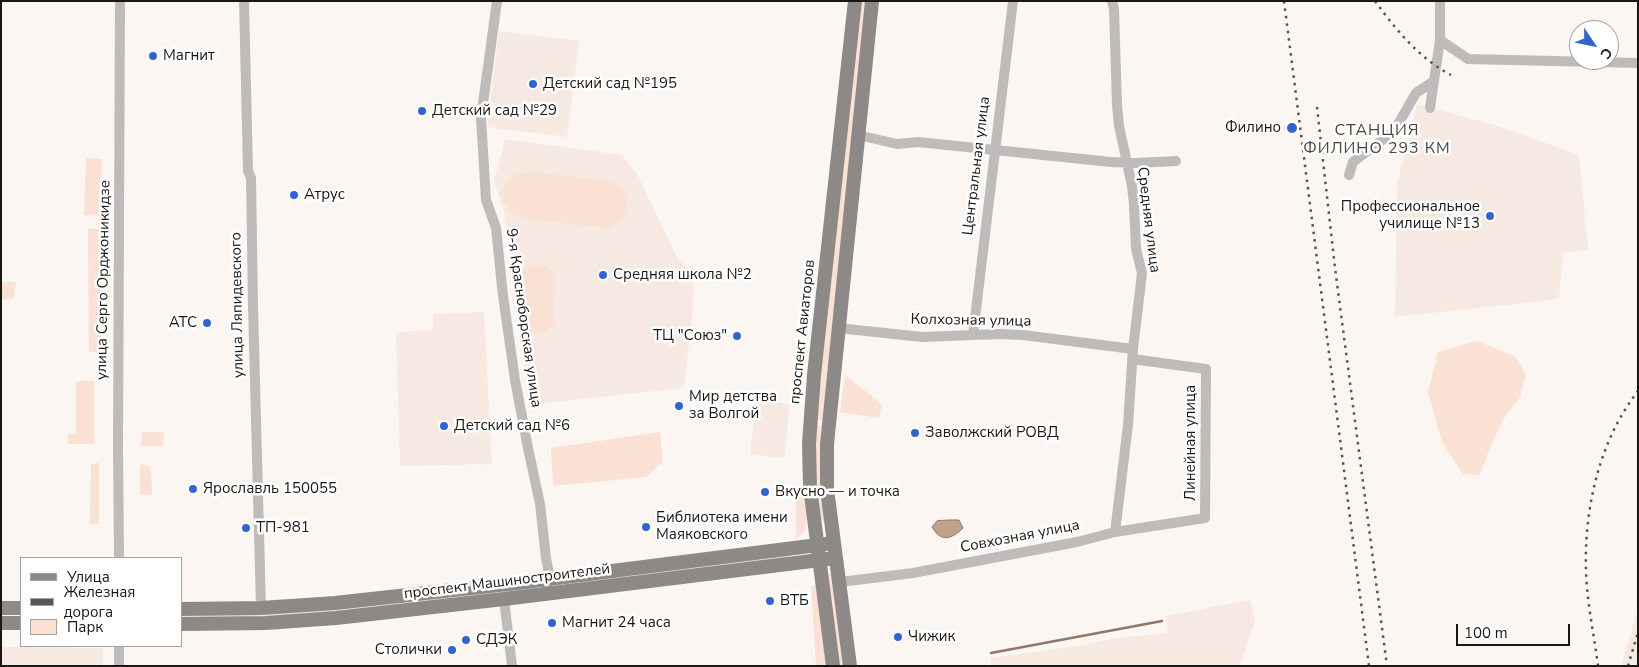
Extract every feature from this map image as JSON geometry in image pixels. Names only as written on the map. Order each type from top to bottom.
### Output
[{"type":"main road","name":"проспект Авиаторов","points":[[833,666],[810,487],[809,444],[814,375],[855,1]]},
{"type":"main road","points":[[850,666],[827,489],[826,444],[872,1]]},
{"type":"main road","name":"проспект Машиностроителей","points":[[182,609],[261,608],[360,600],[550,579],[834,543]]},
{"type":"main road","name":"проспект Машиностроителей","points":[[182,624],[247,624],[300,621],[504,599],[836,558]]},
{"type":"main road","points":[[1,608],[20,608]]},
{"type":"main road","points":[[1,623],[20,623]]},
{"type":"street","name":"улица Серго Орджоникидзе","points":[[118,557],[120,1]]},
{"type":"street","name":"улица Ляпидевского","points":[[244,1],[248,171],[251,178],[261,608]]},
{"type":"street","name":"9-я Красноборская улица","points":[[496,1],[481,118],[486,200],[496,228],[515,380],[540,504],[550,579]]},
{"type":"street","name":"Центральная улица","points":[[973,335],[1013,1]]},
{"type":"street","name":"Средняя улица","points":[[1112,1],[1114,9],[1119,126],[1134,205],[1136,249],[1142,273],[1132,354],[1128,425],[1115,532]]},
{"type":"street","points":[[1430,108],[1440,40],[1440,1]]},
{"type":"street","points":[[1440,40],[1468,58],[1638,63]]},
{"type":"street","points":[[1349,175],[1353,162],[1394,131],[1416,92],[1434,81]]},
{"type":"street","points":[[858,135],[897,144],[918,142],[1126,163],[1176,161]]},
{"type":"street","name":"Колхозная улица","points":[[838,328],[922,337],[1023,335],[1206,369]]},
{"type":"street","name":"Линейная улица","points":[[1205,518],[1206,369]]},
{"type":"street","name":"Совхозная улица","points":[[840,582],[913,573],[1078,542],[1115,532],[1205,518]]},
{"type":"street","points":[[504,599],[512,666]]},
{"type":"street","points":[[119,647],[119,666]]},
{"type":"shaded area","name":"Детский сад №195","points":[[499,31],[579,41],[567,137],[487,127]]},
{"type":"shaded area","name":"Профессиональное училище №13","points":[[1417,104],[1498,126],[1579,155],[1588,249],[1563,253],[1559,299],[1395,317],[1397,184]]},
{"type":"shaded area","name":"Средняя школа №2","points":[[505,139],[622,155],[638,176],[676,255],[694,279],[693,308],[684,388],[528,405],[514,271],[504,212],[494,181]]},
{"type":"shaded area","name":"Детский сад №6","points":[[484,312],[492,464],[400,466],[396,332],[433,330],[433,314]]},
{"type":"shaded area","points":[[757,400],[790,404],[784,458],[750,454]]},
{"type":"shaded area","points":[[959,520],[963,528],[955,535],[947,538],[935,532],[932,527],[937,521]]},
{"type":"shaded area","points":[[1250,600],[1255,622],[1240,666],[991,666],[990,658],[1084,645],[1116,638],[1168,633],[1166,616]]},
{"type":"shaded area","points":[[1638,609],[1638,666],[1621,666]]},
{"type":"shaded area","points":[[1,647],[103,648],[103,666],[1,666]]},
{"type":"green space","points":[[862,1],[867,1],[822,420],[816,419]]},
{"type":"green space","points":[[86,158],[102,159],[99,216],[84,215]]},
{"type":"green space","points":[[537,173],[613,181],[624,191],[627,206],[622,220],[609,228],[524,219],[511,213],[503,200],[505,185],[515,174]]},
{"type":"green space","points":[[88,229],[101,229],[101,352],[89,352]]},
{"type":"green space","points":[[531,265],[546,267],[553,274],[554,323],[545,332],[524,330],[520,274],[526,267]]},
{"type":"green space","points":[[1,282],[16,282],[14,298],[1,300]]},
{"type":"green space","points":[[1477,341],[1516,357],[1526,376],[1520,397],[1502,421],[1480,475],[1463,474],[1442,442],[1428,392],[1438,352]]},
{"type":"green space","points":[[845,375],[882,404],[879,418],[840,412]]},
{"type":"green space","points":[[76,381],[94,381],[94,444],[68,444],[68,434],[76,434]]},
{"type":"green space","points":[[816,425],[821,425],[820,473],[825,521],[823,522],[817,485]]},
{"type":"green space","points":[[142,432],[164,432],[163,446],[141,446]]},
{"type":"green space","points":[[660,432],[663,462],[646,477],[553,486],[551,448]]},
{"type":"green space","points":[[99,463],[99,524],[90,524],[91,464]]},
{"type":"green space","points":[[140,464],[151,467],[152,495],[140,494]]},
{"type":"green space","points":[[804,493],[808,518],[807,524],[796,539],[796,494]]},
{"type":"green space","points":[[789,555],[789,558],[444,601],[283,616],[182,618],[182,614]]},
{"type":"green space","points":[[832,573],[845,666],[839,666],[828,574]]},
{"type":"green space","points":[[817,585],[826,666],[816,666],[811,586]]},
{"type":"waterway","points":[[991,653],[1162,621]]},
{"type":"railway","points":[[1284,1],[1369,666]]},
{"type":"railway","points":[[1375,1],[1418,52],[1451,75]]},
{"type":"railway","points":[[1317,107],[1335,268],[1387,666]]},
{"type":"railway","points":[[1598,666],[1589,607],[1586,571],[1586,548],[1591,500],[1604,454],[1613,432],[1624,411],[1638,391]]},
{"type":"railway","points":[[1628,666],[1638,632]]},
{"type":"place","name":"Магнит","points":[[153,56]]},
{"type":"place","name":"Детский сад №195","points":[[533,84]]},
{"type":"place","name":"Детский сад №29","points":[[422,111]]},
{"type":"place","name":"Филино","points":[[1292,128]]},
{"type":"place","name":"Атрус","points":[[294,195]]},
{"type":"place","name":"Профессиональное училище №13","points":[[1490,216]]},
{"type":"place","name":"Средняя школа №2","points":[[603,275]]},
{"type":"place","name":"АТС","points":[[207,323]]},
{"type":"place","name":"ТЦ \"Союз\"","points":[[737,336]]},
{"type":"place","name":"Мир детства за Волгой","points":[[679,406]]},
{"type":"place","name":"Детский сад №6","points":[[444,426]]},
{"type":"place","name":"Заволжский РОВД","points":[[915,433]]},
{"type":"place","name":"Ярославль 150055","points":[[193,489]]},
{"type":"place","name":"Вкусно — и точка","points":[[765,492]]},
{"type":"place","name":"Библиотека имени Маяковского","points":[[646,527]]},
{"type":"place","name":"ТП-981","points":[[246,528]]},
{"type":"place","name":"ВТБ","points":[[770,601]]},
{"type":"place","name":"Магнит 24 часа","points":[[552,623]]},
{"type":"place","name":"Чижик","points":[[898,637]]},
{"type":"place","name":"СДЭК","points":[[466,640]]},
{"type":"place","name":"Столички","points":[[452,650]]},
{"type":"district","name":"СТАНЦИЯ ФИЛИНО 293 КМ","points":[[1377,140]]}]
